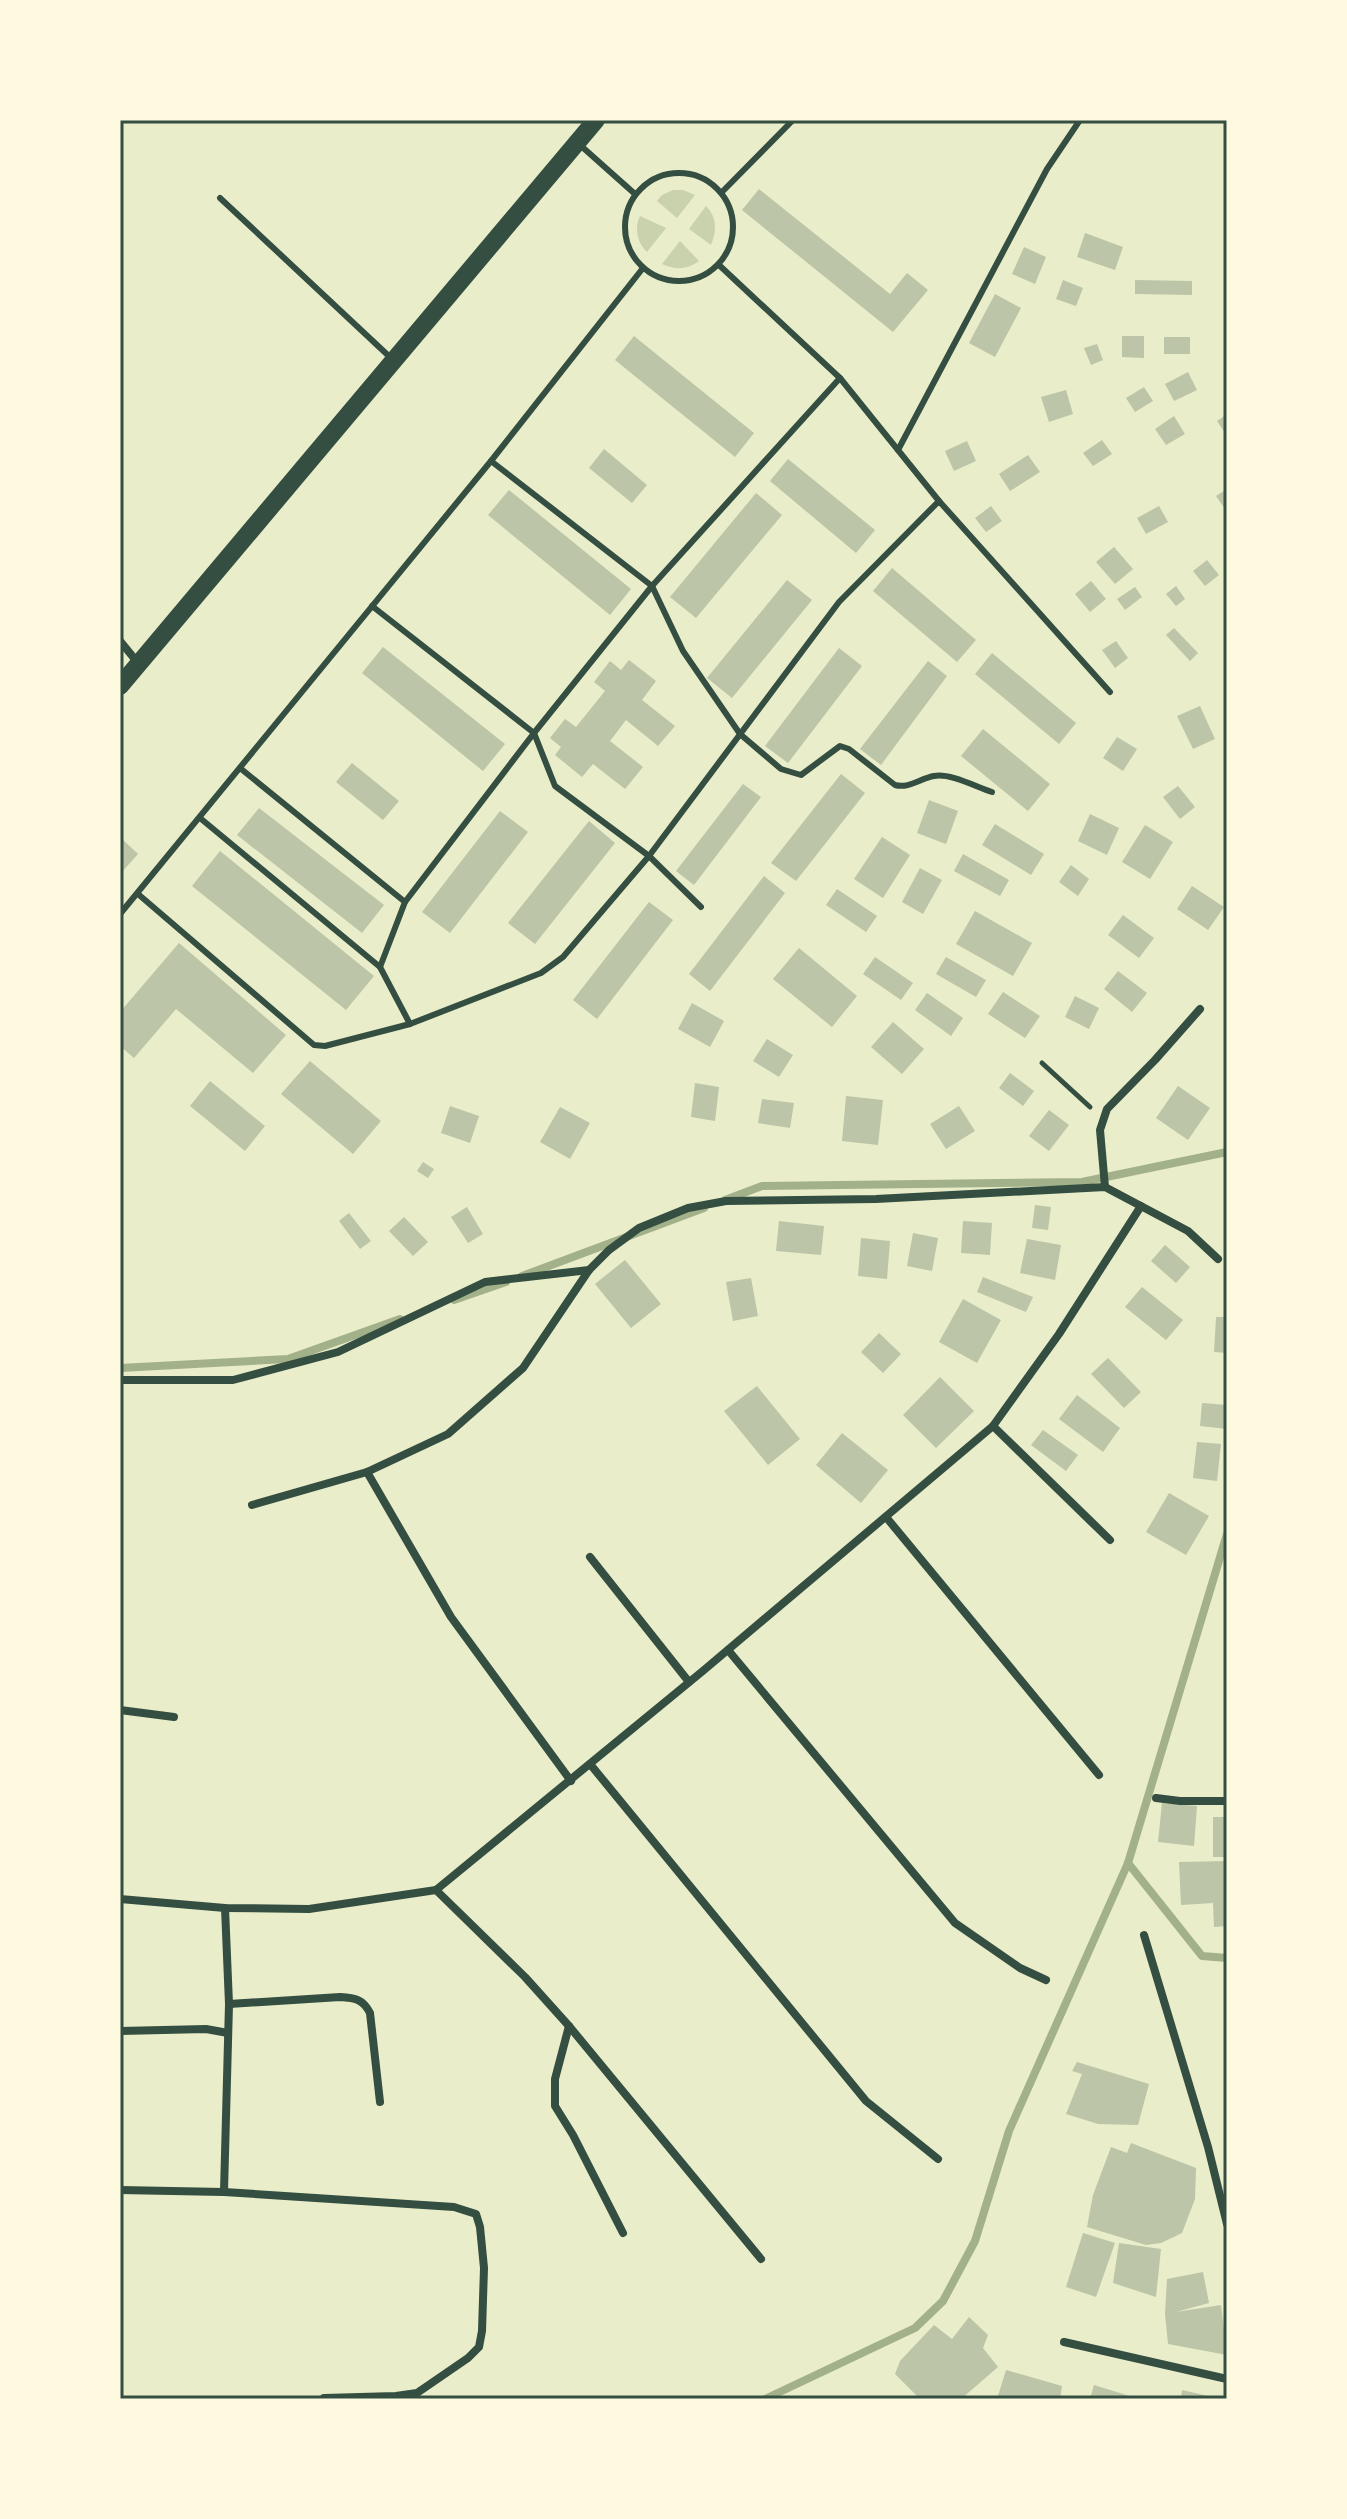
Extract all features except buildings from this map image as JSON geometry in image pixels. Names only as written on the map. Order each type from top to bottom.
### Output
[{"type":"main road","points":[[120,686],[596,120]]},
{"type":"street","points":[[120,641],[139,664]]},
{"type":"street","points":[[1105,1187],[1100,1130],[1107,1109],[1200,1009]]},
{"type":"street","points":[[252,1505],[367,1472],[448,1434],[523,1368],[589,1270],[609,1250],[639,1228],[688,1208],[726,1201],[876,1199],[1105,1187],[1188,1231],[1218,1259]]},
{"type":"street","points":[[120,1899],[225,1908],[321,1908],[436,1890],[571,1781],[993,1426],[1059,1334],[1141,1206]]},
{"type":"street","points":[[120,1380],[233,1380],[338,1352],[485,1282],[589,1270]]},
{"type":"street","points":[[993,1426],[1110,1540]]},
{"type":"street","points":[[367,1472],[451,1617],[571,1781]]},
{"type":"street","points":[[886,1517],[1099,1775]]},
{"type":"street","points":[[590,1557],[689,1682]]},
{"type":"street","points":[[728,1650],[955,1923],[1020,1968],[1046,1980]]},
{"type":"street","points":[[120,1710],[174,1717]]},
{"type":"street","points":[[590,1764],[856,2090],[876,2112],[938,2159]]},
{"type":"street","points":[[1156,1798],[1227,1801]]},
{"type":"street","points":[[436,1890],[525,1977],[569,2026],[761,2259]]},
{"type":"street","points":[[224,2192],[229,2004],[225,1908]]},
{"type":"street","points":[[1144,1935],[1208,2147],[1227,2224]]},
{"type":"street","points":[[229,2004],[340,1997],[365,2003],[370,2013],[380,2102]]},
{"type":"street","points":[[569,2026],[555,2079],[555,2106],[623,2233]]},
{"type":"street","points":[[120,2031],[206,2029],[228,2033]]},
{"type":"street","points":[[120,2190],[224,2192],[454,2207],[476,2214],[484,2268],[479,2347],[417,2393],[324,2398]]},
{"type":"street","points":[[1064,2342],[1227,2379]]},
{"type":"lane","points":[[722,192],[793,120]]},
{"type":"lane","points":[[898,450],[1047,169],[1080,120]]},
{"type":"lane","points":[[577,143],[635,194]]},
{"type":"lane","points":[[677,172],[694,174],[722,192],[734,221],[733,237],[719,265],[706,275],[690,281],[665,279],[643,268],[633,256],[626,241],[624,225],[627,209],[646,183],[661,175],[677,172]]},
{"type":"lane","points":[[220,198],[393,360]]},
{"type":"lane","points":[[719,265],[840,378],[939,501],[1110,692]]},
{"type":"lane","points":[[120,914],[491,461],[643,268]]},
{"type":"lane","points":[[380,967],[405,902],[534,733],[652,586],[840,378]]},
{"type":"lane","points":[[491,461],[652,586],[683,651],[740,734],[781,769],[801,775],[840,746],[849,749],[895,785],[902,787],[942,776],[992,792]]},
{"type":"lane","points":[[138,894],[314,1045],[325,1046],[410,1024],[541,973],[563,957],[649,856],[839,602],[939,501]]},
{"type":"lane","points":[[372,606],[534,733],[555,786],[649,856],[701,907]]},
{"type":"lane","points":[[240,768],[405,902]]},
{"type":"lane","points":[[200,818],[380,967],[410,1024]]},
{"type":"path","points":[[1042,1063],[1102,1119]]},
{"type":"green space","points":[[673,190],[695,195],[677,218],[657,201]]},
{"type":"green space","points":[[706,206],[715,224],[711,245],[689,229]]},
{"type":"green space","points":[[640,216],[666,228],[647,252],[638,235]]},
{"type":"green space","points":[[680,241],[699,261],[681,268],[662,264]]},
{"type":"waterway","points":[[725,1200],[762,1186],[1082,1182],[1227,1152]]},
{"type":"waterway","points":[[522,1276],[704,1208]]},
{"type":"waterway","points":[[454,1300],[506,1282]]},
{"type":"waterway","points":[[120,1368],[288,1359],[400,1319]]},
{"type":"waterway","points":[[765,2399],[915,2328],[943,2301],[975,2241],[1009,2131],[1128,1863],[1227,1534]]},
{"type":"waterway","points":[[1128,1863],[1202,1956],[1227,1958]]}]
